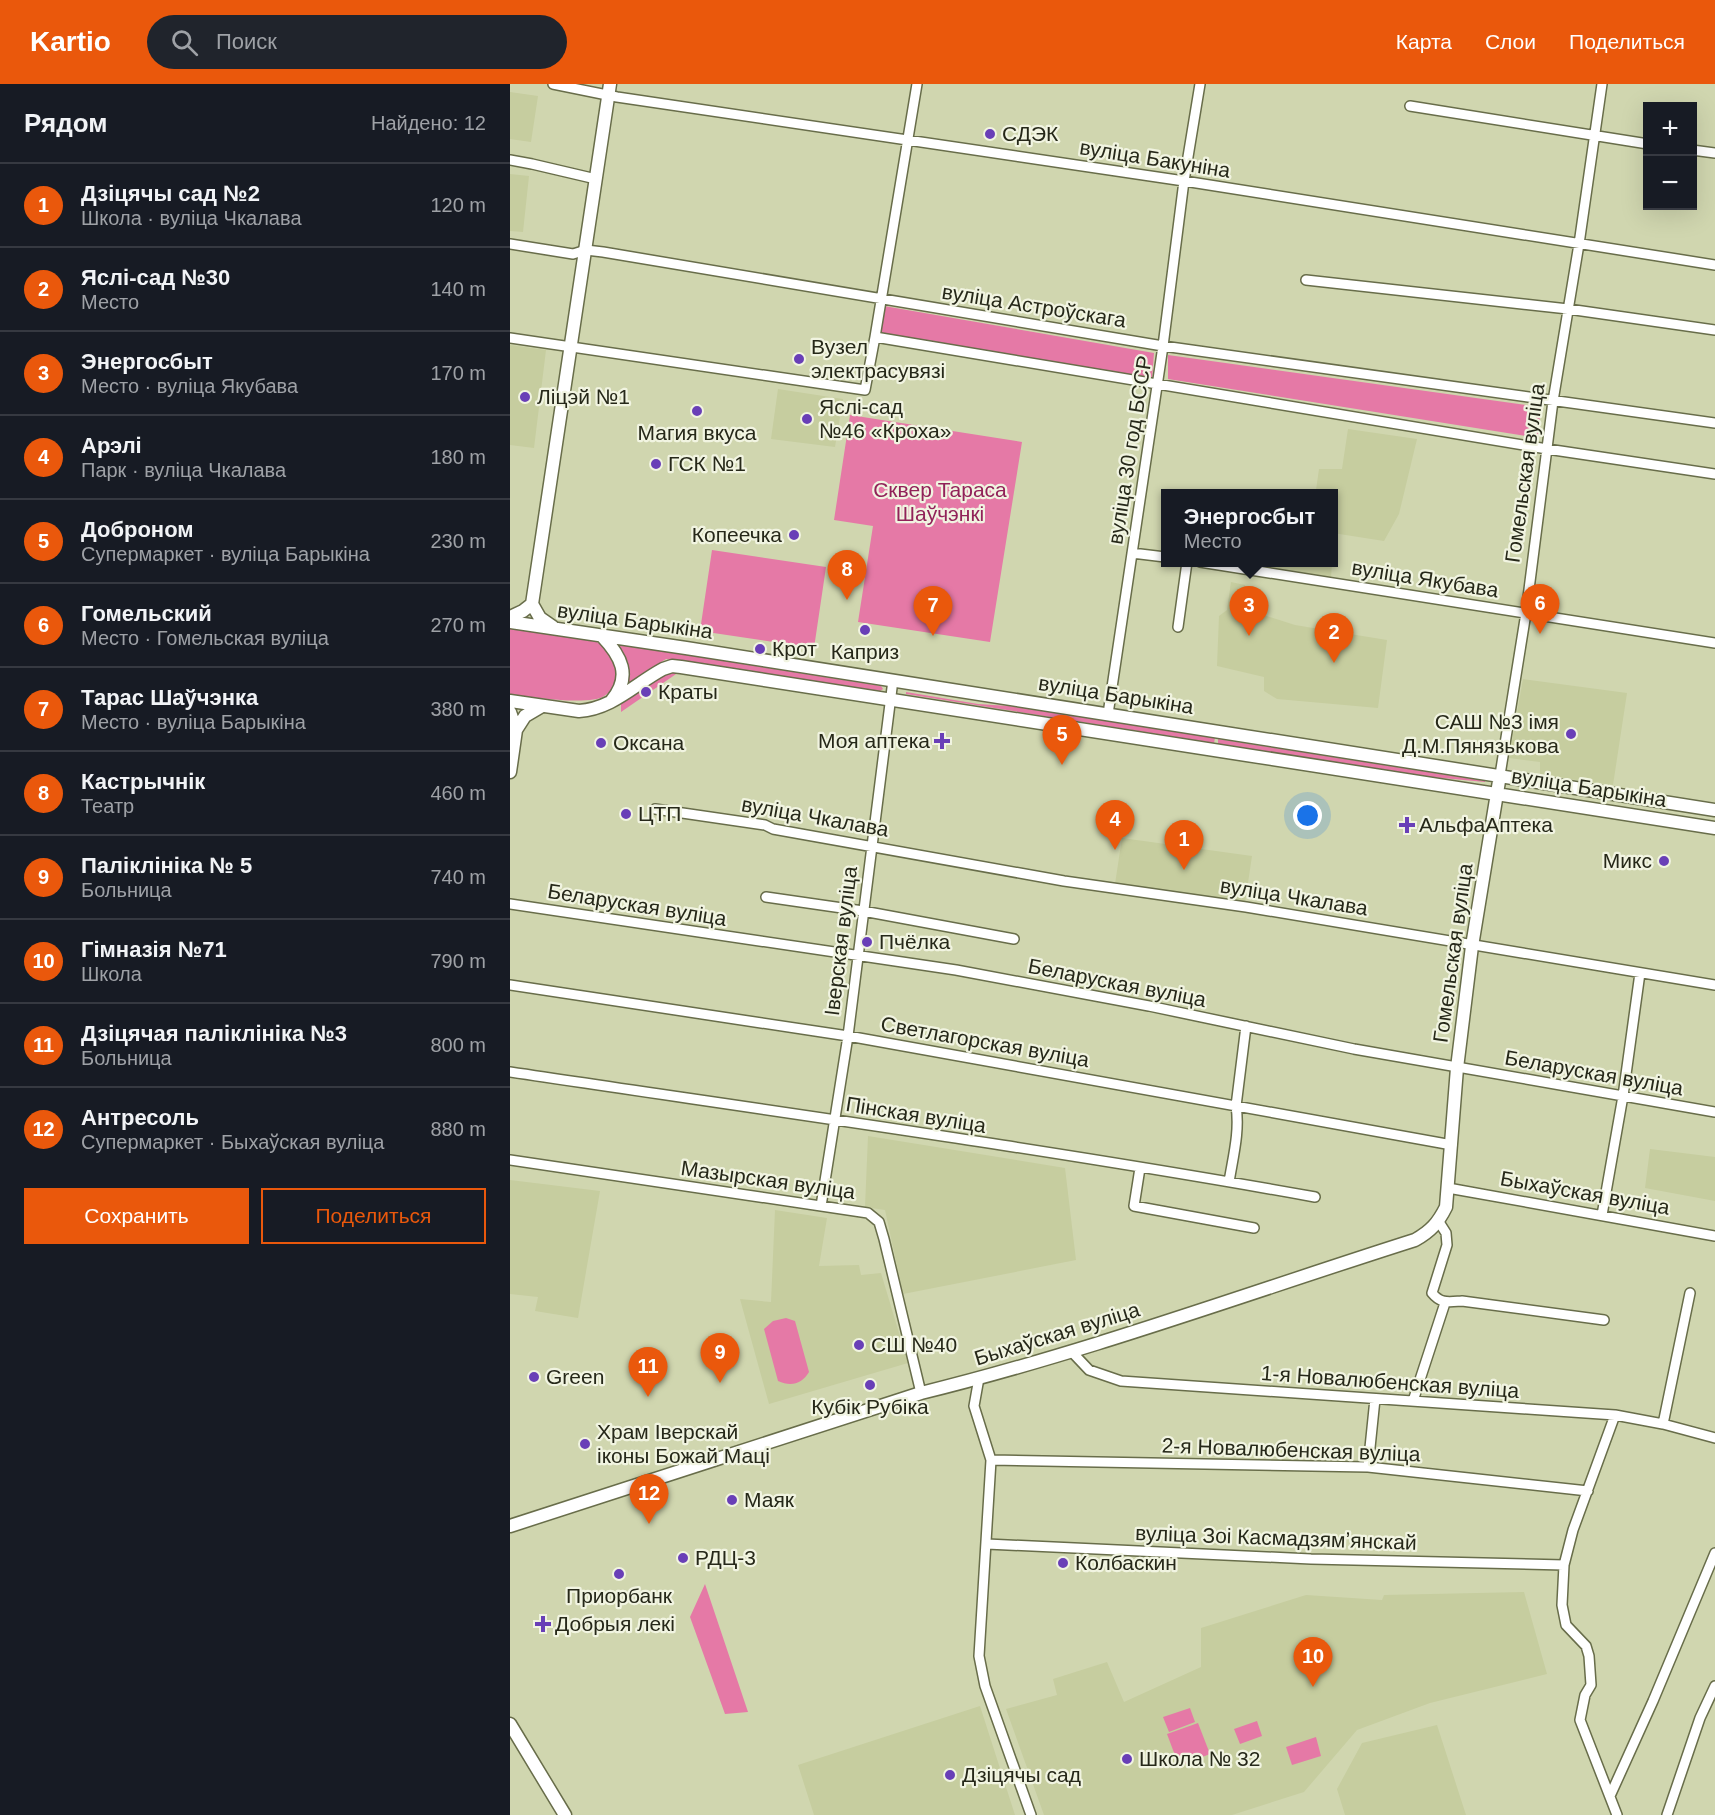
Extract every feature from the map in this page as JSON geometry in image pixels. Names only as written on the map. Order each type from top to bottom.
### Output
[{"type":"main road","points":[[558,630],[540,618],[532,604],[609,89]]},
{"type":"main road","points":[[510,620],[532,604]]},
{"type":"main road","name":"вуліца Барыкіна","points":[[510,620],[558,630],[893,680],[1715,810]]},
{"type":"main road","points":[[602,636],[612,646],[622,665],[621,685],[610,703]]},
{"type":"main road","name":"вуліца Барыкіна","points":[[510,701],[579,711],[601,708],[657,672],[672,666],[1715,828]]},
{"type":"main road","points":[[510,772],[516,730],[525,716],[542,706]]},
{"type":"main road","points":[[510,712],[516,730]]},
{"type":"main road","name":"Гомельская вуліца","points":[[1439,1222],[1446,1207],[1456,1068],[1472,946],[1500,775]]},
{"type":"main road","name":"Быхаўская вуліца","points":[[510,1526],[921,1393],[1071,1351],[1414,1240],[1429,1232],[1439,1222]]},
{"type":"main road","points":[[510,1724],[565,1815]]},
{"type":"street","name":"вуліца Бакуніна","points":[[553,84],[609,89],[908,141],[1715,265]]},
{"type":"street","points":[[510,338],[865,390],[917,84]]},
{"type":"street","name":"вуліца 30 год БССР","points":[[1108,714],[1158,385],[1184,182],[1200,84]]},
{"type":"street","name":"Гомельская вуліца","points":[[1500,775],[1526,613],[1553,400],[1602,84]]},
{"type":"street","points":[[1410,106],[1643,143]]},
{"type":"street","points":[[1697,151],[1715,153]]},
{"type":"street","points":[[510,160],[596,179]]},
{"type":"street","name":"вуліца Астроўскага","points":[[510,244],[573,254],[586,250],[1163,346],[1715,423]]},
{"type":"street","points":[[1306,280],[1568,309],[1715,330]]},
{"type":"street","points":[[875,337],[1547,449],[1715,474]]},
{"type":"street","points":[[1132,553],[1161,557]]},
{"type":"street","points":[[1178,627],[1186,567]]},
{"type":"street","name":"вуліца Якубава","points":[[1232,567],[1715,643]]},
{"type":"street","name":"Іверская вуліца","points":[[821,1206],[848,1036],[856,956],[893,680]]},
{"type":"street","name":"вуліца Чкалава","points":[[655,809],[765,825],[773,830],[1064,881],[1246,907],[1715,985]]},
{"type":"street","points":[[766,897],[863,911],[1014,939]]},
{"type":"street","name":"Беларуская вуліца","points":[[510,904],[956,970],[1456,1068],[1715,1112]]},
{"type":"street","points":[[1602,1215],[1623,1096],[1640,973]]},
{"type":"street","name":"Светлагорская вуліца","points":[[510,985],[848,1036],[1452,1145]]},
{"type":"street","points":[[1229,1182],[1236,1139],[1238,1116],[1236,1106],[1246,1026]]},
{"type":"street","name":"Пінская вуліца","points":[[510,1072],[835,1120],[1315,1197]]},
{"type":"street","name":"Мазырская вуліца","points":[[510,1160],[867,1213],[879,1222],[921,1393]]},
{"type":"street","points":[[1140,1168],[1134,1206],[1254,1228]]},
{"type":"street","name":"Быхаўская вуліца","points":[[1448,1188],[1715,1236]]},
{"type":"street","points":[[1439,1222],[1446,1233],[1447,1245],[1432,1293],[1438,1299],[1445,1303],[1462,1301],[1604,1320]]},
{"type":"street","points":[[1663,1424],[1690,1293]]},
{"type":"street","points":[[1413,1401],[1445,1303]]},
{"type":"street","name":"1-я Новалюбенская вуліца","points":[[1071,1351],[1089,1370],[1121,1381],[1616,1415],[1663,1424],[1715,1438]]},
{"type":"street","points":[[979,1378],[974,1406],[992,1460],[979,1656],[985,1686],[1031,1815]]},
{"type":"street","points":[[1368,1467],[1375,1399]]},
{"type":"street","points":[[1616,1415],[1573,1530],[1564,1565],[1563,1615],[1570,1631],[1586,1646],[1592,1679],[1581,1709],[1580,1720],[1617,1815]]},
{"type":"street","name":"2-я Новалюбенская вуліца","points":[[992,1460],[1368,1467],[1588,1491]]},
{"type":"street","name":"вуліца Зоі Касмадзямʼянскай","points":[[987,1544],[1311,1559],[1564,1565]]},
{"type":"street","points":[[1610,1796],[1715,1553]]},
{"type":"street","points":[[1667,1815],[1700,1718],[1715,1686]]},
{"type":"shaded area","points":[[510,92],[538,96],[531,142],[510,139]]},
{"type":"shaded area","points":[[510,174],[529,176],[523,232],[510,231]]},
{"type":"shaded area","name":"Ліцэй №1","points":[[510,345],[546,350],[534,448],[510,445]]},
{"type":"shaded area","name":"Яслі-сад №46 «Кроха»","points":[[778,389],[843,399],[835,447],[771,439]]},
{"type":"shaded area","points":[[1348,429],[1417,439],[1399,514],[1384,541],[1338,534],[1338,489],[1316,489],[1319,469],[1342,469]]},
{"type":"shaded area","points":[[1269,567],[1332,567],[1331,577]]},
{"type":"shaded area","points":[[1231,582],[1245,585],[1245,609],[1295,625],[1387,640],[1378,708],[1277,699],[1264,691],[1264,677],[1217,666],[1219,616],[1227,610]]},
{"type":"shaded area","points":[[1523,679],[1627,693],[1613,785],[1540,775],[1540,762],[1509,758]]},
{"type":"shaded area","points":[[1122,838],[1252,856],[1245,903],[1115,884]]},
{"type":"shaded area","points":[[868,1136],[1065,1168],[1076,1260],[903,1294],[885,1210],[865,1207]]},
{"type":"shaded area","points":[[1650,1149],[1715,1157],[1715,1201],[1645,1188]]},
{"type":"shaded area","points":[[510,1180],[600,1191],[578,1318],[535,1311],[538,1297],[510,1294]]},
{"type":"shaded area","points":[[775,1210],[827,1218],[819,1266],[859,1265],[861,1275],[881,1273],[908,1363],[769,1404],[740,1299],[771,1302]]},
{"type":"shaded area","points":[[1524,1592],[1547,1674],[1430,1703],[1357,1730],[1304,1792],[1232,1815],[1044,1815],[1006,1709],[1057,1695],[1053,1679],[1107,1662],[1124,1702],[1201,1667],[1201,1628],[1306,1595],[1382,1600],[1384,1595]]},
{"type":"shaded area","name":"Дзіцячы сад","points":[[980,1706],[1015,1815],[814,1815],[798,1765]]},
{"type":"shaded area","points":[[1437,1725],[1466,1815],[1345,1815],[1337,1789],[1362,1743]]},
{"type":"green space","points":[[884,306],[1154,353],[1152,379],[881,333]]},
{"type":"green space","points":[[1168,355],[1541,407],[1538,438],[1168,379]]},
{"type":"green space","name":"Сквер Тараса Шаўчэнкі","points":[[850,415],[1022,442],[990,642],[858,622],[873,526],[834,520]]},
{"type":"green space","points":[[712,550],[826,567],[814,648],[700,631]]},
{"type":"green space","points":[[510,627],[597,642],[608,651],[616,663],[617,676],[612,689],[597,699],[586,700],[559,700],[510,694]]},
{"type":"green space","points":[[618,644],[881,686],[883,689],[880,691],[666,659],[628,683],[628,662]]},
{"type":"green space","points":[[679,672],[621,712],[621,703],[641,688],[663,676]]},
{"type":"green space","points":[[906,692],[1215,738],[1214,743],[906,694]]},
{"type":"green space","points":[[1218,739],[1485,782],[1421,776],[1218,744]]},
{"type":"green space","points":[[786,1318],[795,1321],[809,1372],[800,1382],[792,1384],[778,1381],[764,1329],[773,1321]]},
{"type":"green space","points":[[705,1584],[748,1712],[725,1714],[690,1617]]},
{"type":"green space","points":[[1190,1708],[1195,1722],[1169,1732],[1163,1717]]},
{"type":"green space","points":[[1257,1721],[1262,1736],[1240,1744],[1234,1729]]},
{"type":"green space","points":[[1198,1723],[1210,1754],[1179,1766],[1167,1734]]},
{"type":"green space","points":[[1316,1737],[1321,1756],[1292,1765],[1286,1747]]},
{"type":"place","name":"СДЭК","points":[[990,134]]},
{"type":"place","name":"Вузел электрасувязі","points":[[799,359]]},
{"type":"place","name":"Ліцэй №1","points":[[525,397]]},
{"type":"place","name":"Магия вкуса","points":[[697,411]]},
{"type":"place","name":"Яслі-сад №46 «Кроха»","points":[[807,419]]},
{"type":"place","name":"ГСК №1","points":[[656,464]]},
{"type":"place","name":"Копеечка","points":[[794,535]]},
{"type":"place","name":"Кастрычнік","points":[[847,600]]},
{"type":"place","name":"Каприз","points":[[865,630]]},
{"type":"place","name":"Гомельский","points":[[1540,634]]},
{"type":"place","name":"Тарас Шаўчэнка","points":[[933,636]]},
{"type":"place","name":"Энергосбыт","points":[[1249,636]]},
{"type":"place","name":"Крот","points":[[760,649]]},
{"type":"place","name":"Яслі-сад №30","points":[[1334,663]]},
{"type":"place","name":"Краты","points":[[646,692]]},
{"type":"place","name":"САШ №3 імя Д.М.Пянязькова","points":[[1571,734]]},
{"type":"place","name":"Моя аптека","points":[[942,741]]},
{"type":"place","name":"Оксана","points":[[601,743]]},
{"type":"place","name":"Доброном","points":[[1062,765]]},
{"type":"place","name":"ЦТП","points":[[626,814]]},
{"type":"place","name":"АльфаАптека","points":[[1407,825]]},
{"type":"place","name":"Арэлі","points":[[1115,850]]},
{"type":"place","name":"Микс","points":[[1664,861]]},
{"type":"place","name":"Дзіцячы сад №2","points":[[1184,870]]},
{"type":"place","name":"Пчёлка","points":[[867,942]]},
{"type":"place","name":"СШ №40","points":[[859,1345]]},
{"type":"place","name":"Green","points":[[534,1377]]},
{"type":"place","name":"Паліклініка № 5","points":[[720,1383]]},
{"type":"place","name":"Кубік Рубіка","points":[[870,1385]]},
{"type":"place","name":"Дзіцячая паліклініка №3","points":[[648,1397]]},
{"type":"place","name":"Храм Іверскай іконы Божай Маці","points":[[585,1444]]},
{"type":"place","name":"Маяк","points":[[732,1500]]},
{"type":"place","name":"Антресоль","points":[[649,1524]]},
{"type":"place","name":"РДЦ-3","points":[[683,1558]]},
{"type":"place","name":"Колбаскин","points":[[1063,1563]]},
{"type":"place","name":"Приорбанк","points":[[619,1574]]},
{"type":"place","name":"Добрыя лекі","points":[[543,1624]]},
{"type":"place","name":"Гімназія №71","points":[[1313,1687]]},
{"type":"place","name":"Школа № 32","points":[[1127,1759]]},
{"type":"place","name":"Дзіцячы сад","points":[[950,1775]]}]
